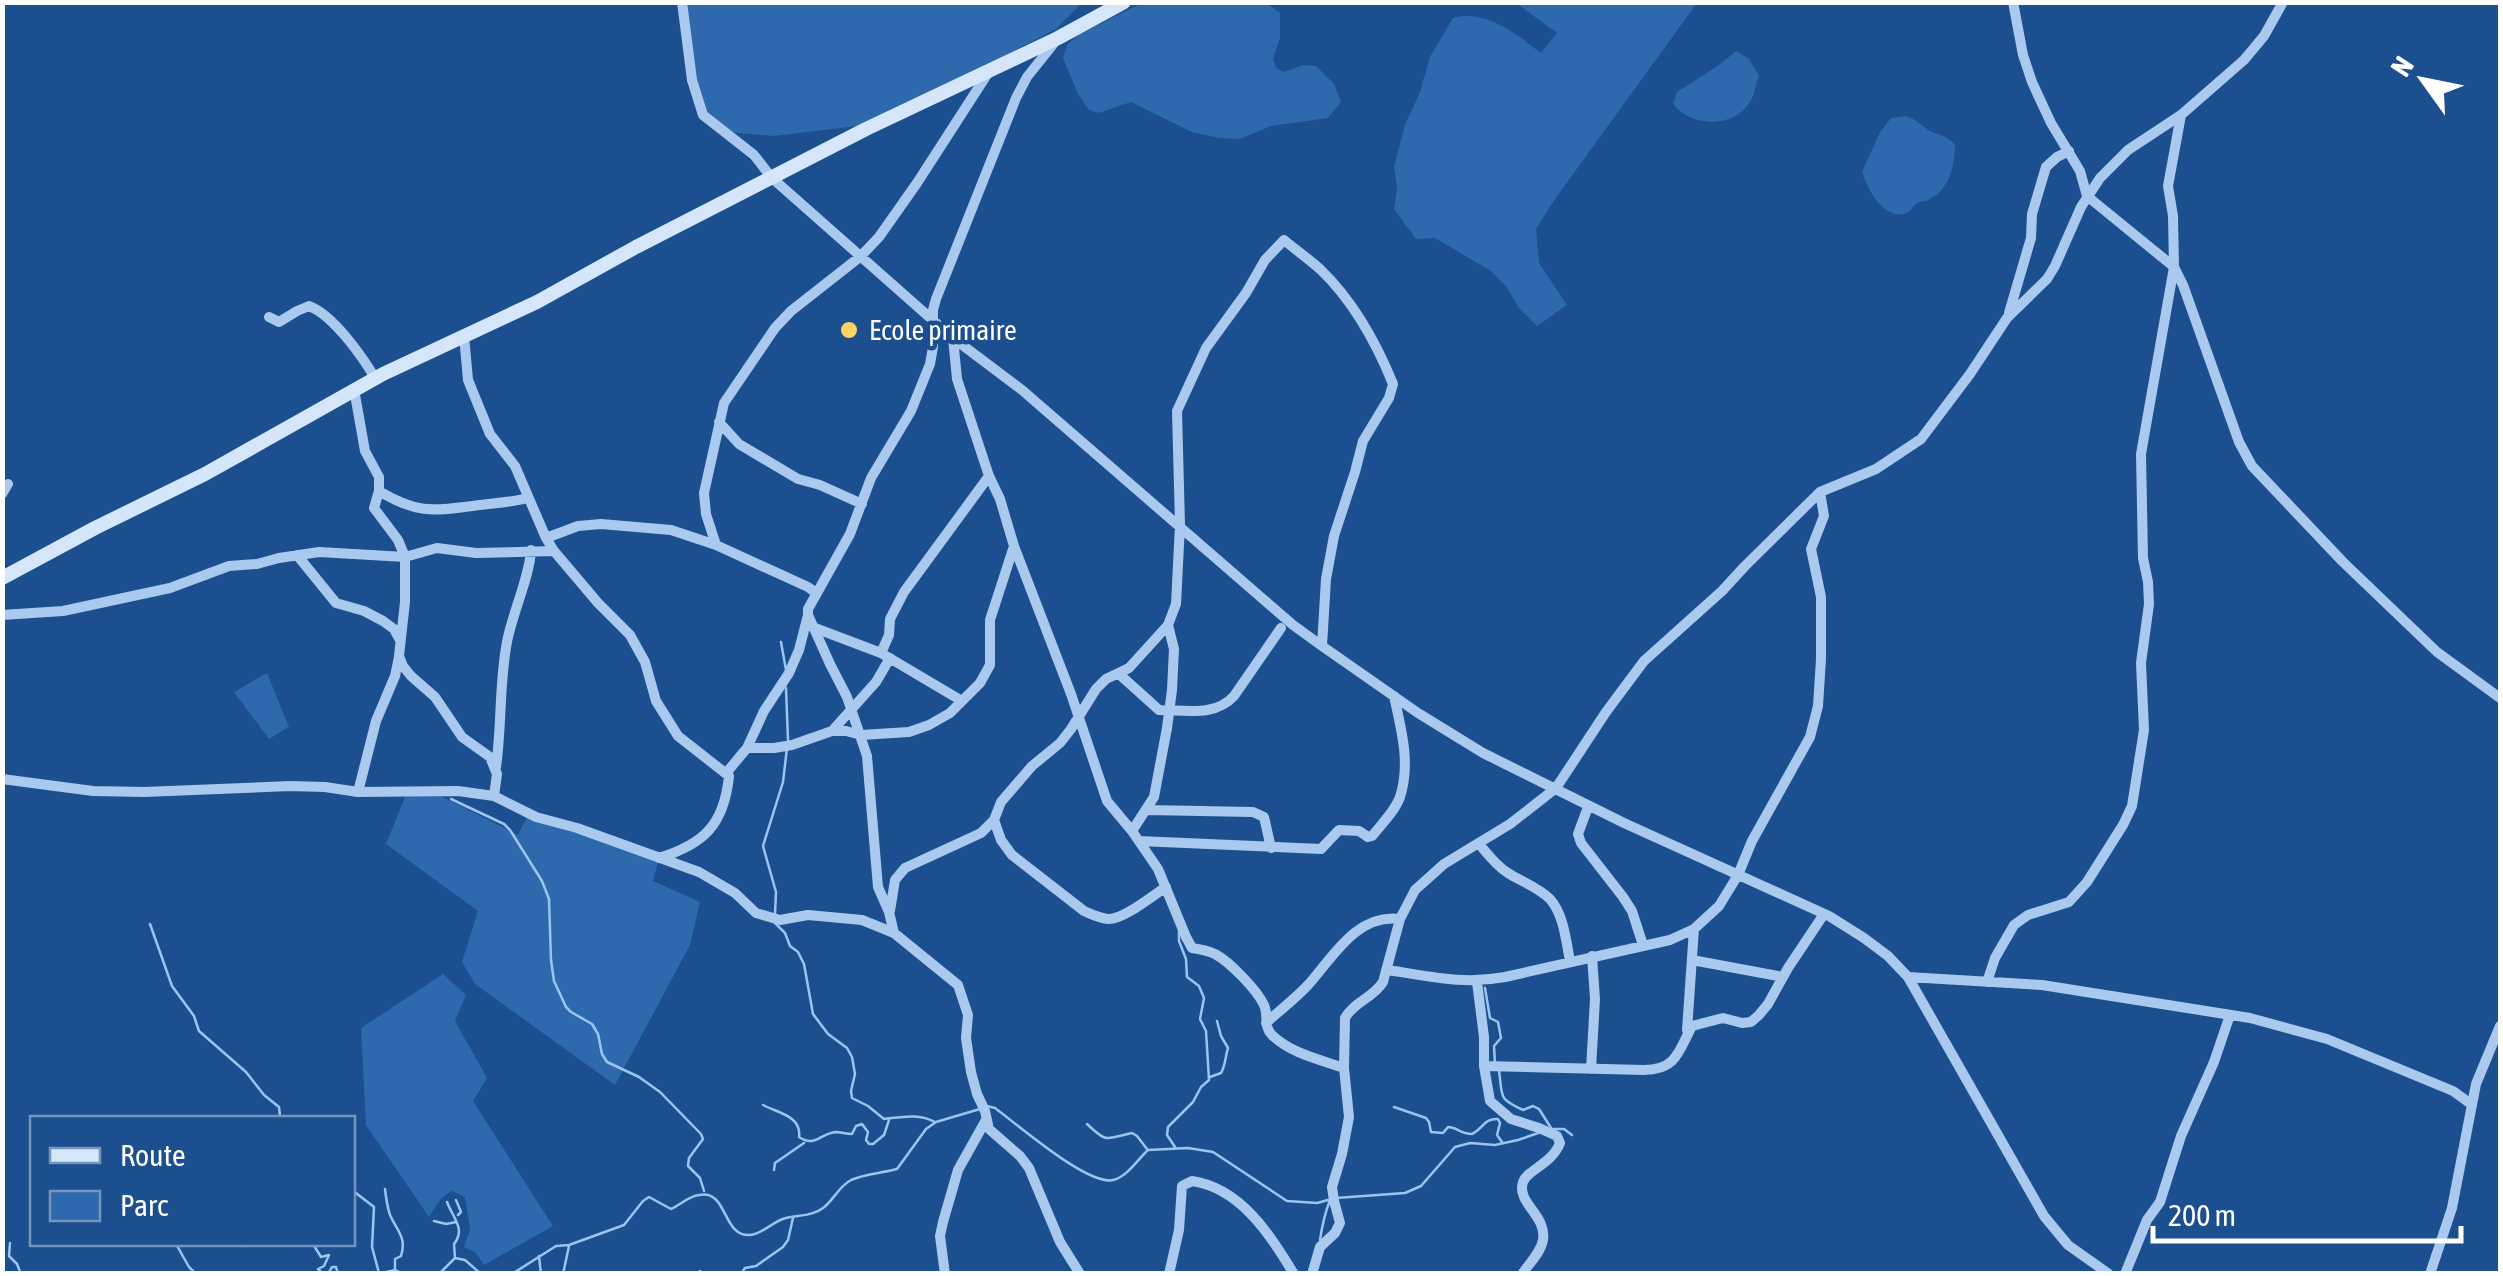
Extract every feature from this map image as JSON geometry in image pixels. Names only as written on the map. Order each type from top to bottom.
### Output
[{"type":"street","points":[[682,2],[692,80],[703,115],[754,156],[772,178],[934,322],[1022,390],[1293,626],[1483,754],[1588,807],[1824,914],[1888,956],[1908,976],[2044,1216],[2068,1245],[2108,1274]]},
{"type":"street","points":[[2,578],[205,474],[375,378],[537,302],[891,116],[989,72],[1124,2]]},
{"type":"street","points":[[2013,2],[2022,55],[2032,82],[2080,171],[2087,196],[2174,267],[2239,442],[2252,466],[2342,562],[2438,652],[2500,698]]},
{"type":"street","points":[[1312,1274],[1320,1247],[1340,1223],[1332,1187],[1348,1117],[1345,1018],[1378,990],[1400,919],[1415,890],[1444,864],[1510,824],[1556,788],[1644,661],[1722,591],[1820,492],[1876,469],[1920,439],[2007,318],[2056,266],[2087,196],[2114,162],[2181,116],[2244,60],[2264,36],[2283,2]]},
{"type":"street","points":[[727,772],[748,748],[764,712],[789,673],[811,601],[850,534],[871,478],[910,411],[930,364],[936,298],[1016,98],[1058,38]]},
{"type":"street","points":[[716,545],[704,500],[724,403],[775,328],[861,256],[887,227],[989,72]]},
{"type":"street","points":[[1987,982],[1994,958],[2014,925],[2069,902],[2077,894],[2132,806],[2144,730],[2142,663],[2149,604],[2143,558],[2141,454],[2174,267],[2173,216],[2168,195],[2181,116]]},
{"type":"street","points":[[2007,318],[2031,238],[2032,214],[2046,167],[2069,151]]},
{"type":"street","points":[[889,912],[895,880],[904,868],[981,833],[1018,782],[1060,742],[1096,689],[1129,668],[1168,625],[1176,604],[1180,525],[1177,411],[1206,348],[1246,294],[1265,260],[1284,240],[1346,298],[1374,340],[1393,384],[1363,441],[1334,536],[1324,593],[1322,646]]},
{"type":"street","points":[[269,317],[280,322],[309,306],[321,311],[375,378]]},
{"type":"street","points":[[464,336],[468,380],[490,434],[516,466],[546,538],[598,603],[630,635],[645,662],[656,702],[678,736],[727,772],[729,780],[720,812],[706,834],[696,844],[658,858]]},
{"type":"street","points":[[953,338],[957,379],[989,476],[1107,801],[1158,869],[1192,948],[1222,958],[1240,975],[1263,1003],[1272,1034],[1296,1052],[1344,1068]]},
{"type":"street","points":[[354,389],[366,451],[379,478],[380,491],[374,508],[398,540],[405,557],[406,590],[395,676],[376,720],[358,792]]},
{"type":"street","points":[[719,422],[740,444],[798,480],[820,485],[862,504]]},
{"type":"street","points":[[832,731],[876,682],[885,656],[890,619],[904,592],[989,476]]},
{"type":"street","points":[[380,491],[412,506],[436,510],[528,498]]},
{"type":"street","points":[[1387,970],[1477,982],[1670,940],[1694,930],[1719,906],[1810,738],[1818,706],[1821,598],[1811,549],[1824,516],[1820,492]]},
{"type":"street","points":[[546,538],[578,526],[602,524],[671,530],[716,545],[816,593]]},
{"type":"street","points":[[748,748],[792,745],[832,731],[860,736],[909,732],[950,713],[980,683],[990,666],[990,620],[1014,546]]},
{"type":"street","points":[[2,616],[62,611],[170,588],[229,566],[320,552],[405,557],[437,548],[476,553],[554,551]]},
{"type":"street","points":[[494,796],[504,658],[531,550]]},
{"type":"street","points":[[297,555],[336,603],[382,621],[401,641]]},
{"type":"street","points":[[808,615],[852,709],[867,756],[878,887],[894,933]]},
{"type":"street","points":[[1135,836],[1154,797],[1170,710],[1174,649],[1168,625]]},
{"type":"street","points":[[815,628],[885,656],[962,701]]},
{"type":"street","points":[[1119,674],[1159,710],[1216,710],[1227,704],[1280,628]]},
{"type":"street","points":[[399,656],[411,676],[435,696],[462,737],[486,752],[496,768]]},
{"type":"street","points":[[1135,836],[1321,850],[1339,830],[1372,836],[1399,800],[1406,766],[1394,696]]},
{"type":"street","points":[[2,779],[92,791],[290,786],[494,796],[536,817],[699,872],[735,892],[756,913],[767,917],[780,920],[808,915],[862,920],[894,933],[958,985],[968,1015],[968,1055],[989,1129],[1029,1168],[1060,1242],[1080,1274]]},
{"type":"street","points":[[1588,807],[1578,834],[1580,843],[1632,911],[1643,946]]},
{"type":"street","points":[[1147,810],[1253,812],[1264,817],[1271,848]]},
{"type":"street","points":[[994,820],[1012,855],[1084,912],[1110,920],[1120,918],[1166,887]]},
{"type":"street","points":[[1479,844],[1503,870],[1550,900],[1558,912],[1570,961]]},
{"type":"street","points":[[1484,1066],[1662,1069],[1681,1050],[1692,1026],[1723,1018],[1750,1022],[1768,1004],[1824,914]]},
{"type":"street","points":[[1266,1023],[1357,932],[1381,918],[1400,919]]},
{"type":"street","points":[[1687,1036],[1694,930]]},
{"type":"street","points":[[1591,1069],[1592,956]]},
{"type":"street","points":[[1692,960],[1783,977]]},
{"type":"street","points":[[1908,976],[2054,987],[2250,1018],[2326,1039],[2453,1091],[2471,1104]]},
{"type":"street","points":[[1477,982],[1490,1101],[1511,1119],[1557,1136],[1560,1143],[1559,1149],[1528,1174],[1522,1184],[1522,1193],[1538,1216],[1544,1236],[1522,1274]]},
{"type":"street","points":[[2125,1274],[2147,1220],[2160,1202],[2181,1136],[2230,1015]]},
{"type":"street","points":[[2430,1274],[2452,1208],[2476,1084],[2500,1026]]},
{"type":"street","points":[[945,1274],[940,1236],[943,1222],[958,1170],[986,1120]]},
{"type":"street","points":[[1169,1274],[1180,1230],[1182,1186],[1192,1181],[1216,1189],[1244,1208],[1268,1234],[1294,1274]]},
{"type":"green space","points":[[684,3],[1082,3],[1056,29],[873,124],[774,136],[727,132],[705,113],[694,78]]},
{"type":"green space","points":[[1142,3],[1266,3],[1280,13],[1280,38],[1273,59],[1276,68],[1284,72],[1303,65],[1316,66],[1334,84],[1341,102],[1328,118],[1271,126],[1240,139],[1192,132],[1131,102],[1099,113],[1089,110],[1063,58],[1067,45],[1078,35]]},
{"type":"green space","points":[[1516,3],[1697,3],[1536,229],[1539,263],[1567,305],[1537,326],[1491,271],[1435,238],[1416,239],[1394,209],[1394,167],[1405,125],[1430,57],[1453,18],[1489,20],[1541,53],[1557,33]]},
{"type":"green space","points":[[1736,51],[1749,59],[1759,76],[1744,109],[1713,122],[1691,118],[1673,104],[1677,92]]},
{"type":"green space","points":[[1906,116],[1952,141],[1954,160],[1943,189],[1908,213],[1895,214],[1876,200],[1862,172],[1880,132],[1891,118]]},
{"type":"green space","points":[[267,673],[289,727],[269,739],[234,692]]},
{"type":"green space","points":[[407,792],[437,794],[518,835],[529,813],[659,858],[653,881],[700,902],[690,945],[615,1085],[475,984],[462,962],[478,911],[386,844]]},
{"type":"green space","points":[[443,974],[466,995],[455,1021],[487,1078],[473,1101],[553,1226],[484,1265],[475,1252],[464,1247],[470,1229],[465,1197],[448,1193],[429,1217],[366,1125],[361,1028]]},
{"type":"waterway","points":[[781,642],[786,670]]},
{"type":"waterway","points":[[786,688],[788,740]]},
{"type":"waterway","points":[[775,914],[776,892],[763,846],[783,782],[787,748]]},
{"type":"waterway","points":[[451,799],[510,830],[549,899],[554,981],[566,1007],[592,1024],[607,1062],[660,1092],[701,1134],[703,1139],[689,1158],[688,1166],[700,1178],[704,1191]]},
{"type":"waterway","points":[[774,922],[804,964],[813,1014],[852,1057],[852,1098],[884,1119],[917,1117],[935,1122]]},
{"type":"waterway","points":[[150,924],[172,986],[194,1016],[199,1031],[246,1072],[279,1107],[280,1116]]},
{"type":"waterway","points":[[1175,1147],[1167,1135],[1168,1127],[1209,1080],[1206,1031],[1200,1019],[1204,998],[1199,986],[1187,977],[1179,931]]},
{"type":"waterway","points":[[1485,988],[1490,1018],[1498,1022],[1501,1038],[1494,1046],[1495,1064]]},
{"type":"waterway","points":[[1210,1077],[1221,1073],[1228,1048],[1217,1021]]},
{"type":"waterway","points":[[1499,1071],[1505,1099],[1523,1110],[1533,1106],[1539,1109],[1551,1128]]},
{"type":"waterway","points":[[763,1105],[793,1120],[799,1137],[809,1141],[836,1132],[852,1134],[862,1124],[868,1132],[866,1140],[873,1144],[884,1135],[889,1120]]},
{"type":"waterway","points":[[987,1106],[1071,1164],[1102,1179],[1113,1180],[1123,1175],[1148,1150],[1188,1148],[1213,1152],[1287,1201],[1328,1200]]},
{"type":"waterway","points":[[1394,1107],[1426,1118],[1431,1132],[1443,1133],[1448,1127],[1472,1134],[1490,1120],[1498,1119],[1497,1135],[1502,1142]]},
{"type":"waterway","points":[[512,1274],[556,1246],[624,1225],[649,1197],[671,1209],[692,1197],[708,1195],[715,1199],[734,1229],[741,1234],[755,1234],[781,1220],[819,1211],[851,1180],[897,1169],[926,1129],[936,1122],[980,1109]]},
{"type":"waterway","points":[[1087,1124],[1108,1138],[1132,1133],[1147,1149]]},
{"type":"waterway","points":[[1553,1129],[1564,1129],[1572,1135]]},
{"type":"waterway","points":[[1336,1198],[1405,1193],[1421,1186],[1455,1147],[1470,1143],[1495,1145],[1541,1132]]},
{"type":"waterway","points":[[774,1170],[775,1163],[804,1143]]},
{"type":"waterway","points":[[385,1189],[390,1215],[403,1244],[401,1256],[395,1259],[395,1270]]},
{"type":"waterway","points":[[355,1192],[374,1207],[372,1247],[379,1273]]},
{"type":"waterway","points":[[456,1200],[461,1212],[458,1215]]},
{"type":"waterway","points":[[1320,1240],[1330,1200]]},
{"type":"waterway","points":[[447,1202],[459,1228],[455,1258]]},
{"type":"waterway","points":[[741,1274],[783,1247],[793,1218]]},
{"type":"waterway","points":[[434,1221],[456,1222]]},
{"type":"waterway","points":[[10,1243],[9,1256],[21,1274]]},
{"type":"waterway","points":[[177,1246],[196,1274]]},
{"type":"waterway","points":[[314,1246],[321,1257],[329,1255],[318,1269],[323,1274]]},
{"type":"waterway","points":[[563,1274],[569,1246]]},
{"type":"waterway","points":[[539,1256],[541,1274]]},
{"type":"waterway","points":[[439,1274],[455,1258],[465,1260],[481,1274]]},
{"type":"waterway","points":[[328,1274],[332,1267],[336,1267],[338,1274]]},
{"type":"waterway","points":[[377,1274],[395,1270],[403,1274]]},
{"type":"waterway","points":[[700,1271],[704,1274]]},
{"type":"place","name":"Ecole primaire","points":[[849,330]]}]
